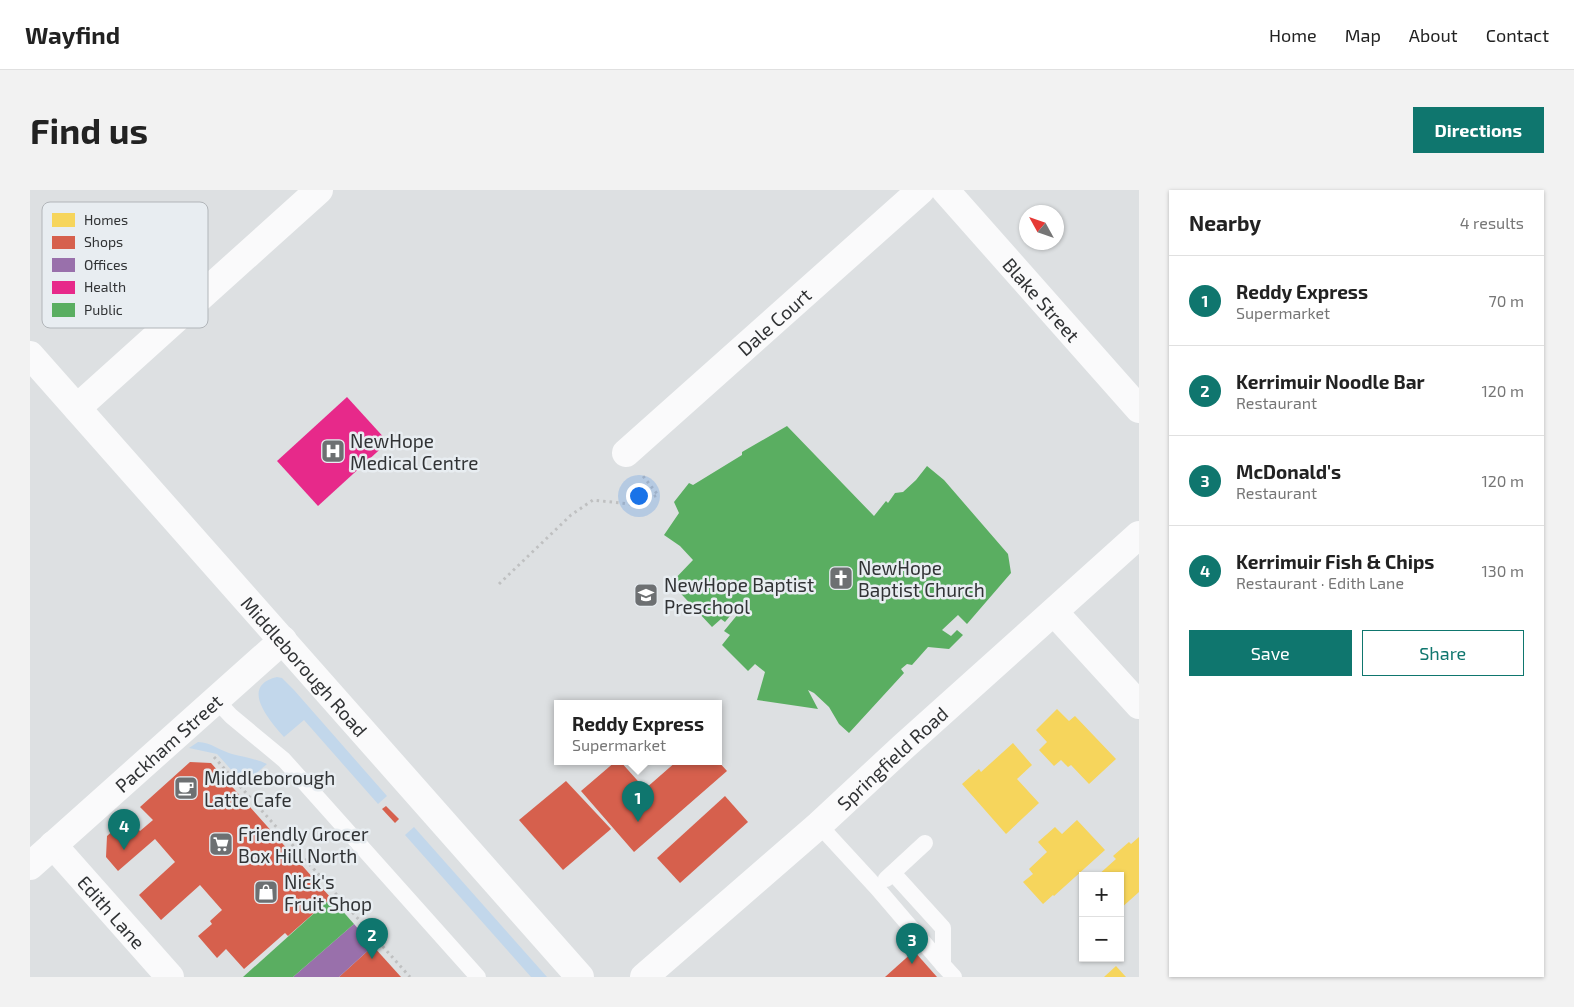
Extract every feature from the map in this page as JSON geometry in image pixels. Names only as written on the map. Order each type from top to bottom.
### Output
[{"type":"street","points":[[208,290],[320,190]]},
{"type":"street","name":"Dale Court","points":[[626,454],[921,190]]},
{"type":"street","name":"Blake Street","points":[[945,190],[1139,409]]},
{"type":"street","points":[[77,408],[166,328]]},
{"type":"street","name":"Middleborough Road","points":[[30,355],[580,977]]},
{"type":"street","name":"Springfield Road","points":[[644,977],[819,825],[1139,535]]},
{"type":"street","points":[[1054,612],[1139,705]]},
{"type":"street","name":"Packham Street","points":[[30,866],[283,640]]},
{"type":"street","name":"Edith Lane","points":[[53,845],[170,977]]},
{"type":"lane","points":[[216,700],[231,716],[284,760],[478,977]]},
{"type":"lane","points":[[819,825],[949,971]]},
{"type":"lane","points":[[877,888],[925,843]]},
{"type":"lane","points":[[893,873],[943,928],[949,971]]},
{"type":"path","points":[[499,584],[571,515],[593,500],[628,504],[658,495],[626,454]]},
{"type":"path","points":[[214,757],[410,977]]},
{"type":"shaded area","points":[[277,677],[282,678],[294,690],[387,796],[378,804],[304,720],[284,737],[272,723],[261,705],[259,696],[260,688],[266,682]]},
{"type":"shaded area","points":[[198,742],[207,743],[228,753],[267,764],[244,784],[217,754],[189,748]]},
{"type":"shaded area","points":[[414,827],[547,977],[531,977],[405,835]]},
{"type":"building: Homes","points":[[1057,709],[1069,721],[1075,716],[1116,759],[1089,784],[1071,765],[1068,767],[1061,760],[1054,766],[1039,750],[1047,742],[1036,730]]},
{"type":"building: Homes","points":[[1013,743],[1032,765],[1017,779],[1039,803],[1006,834],[962,784],[979,769],[981,772]]},
{"type":"building: Homes","points":[[1077,820],[1105,850],[1043,904],[1023,882],[1033,874],[1029,869],[1047,852],[1038,842],[1055,827],[1062,834]]},
{"type":"building: Homes","points":[[1139,837],[1139,892],[1124,905],[1124,872],[1101,872],[1116,859],[1113,856],[1129,842],[1131,844]]},
{"type":"building: Homes","points":[[1116,966],[1126,977],[1104,977]]},
{"type":"building: Shops","points":[[190,762],[211,763],[331,898],[288,936],[285,933],[244,969],[226,949],[217,958],[198,936],[212,924],[210,921],[222,910],[200,885],[161,920],[139,895],[175,862],[155,839],[118,871],[106,857],[107,836],[128,818],[140,831],[153,820],[140,807]]},
{"type":"building: Shops","points":[[611,765],[624,765],[645,789],[672,765],[722,765],[727,771],[634,852],[581,791]]},
{"type":"building: Shops","points":[[566,781],[611,829],[563,870],[519,820]]},
{"type":"building: Shops","points":[[725,796],[748,822],[680,883],[657,858]]},
{"type":"building: Shops","points":[[386,806],[399,819],[395,823],[382,809]]},
{"type":"building: Shops","points":[[373,946],[401,977],[339,977]]},
{"type":"building: Shops","points":[[914,951],[937,977],[885,977]]},
{"type":"building: Offices","points":[[354,924],[373,946],[339,977],[293,977]]},
{"type":"building: Health","name":"NewHope Medical Centre","points":[[347,397],[388,442],[318,506],[277,461]]},
{"type":"building: Public","name":"NewHope Baptist Church","points":[[787,426],[874,516],[886,501],[888,503],[895,493],[903,492],[927,466],[944,480],[1008,554],[1011,573],[967,624],[958,615],[942,630],[951,636],[957,630],[963,635],[949,649],[928,647],[912,665],[907,664],[901,669],[904,673],[849,733],[839,724],[829,707],[808,690],[818,709],[757,700],[765,672],[755,664],[748,671],[722,645],[730,635],[724,631],[738,614],[734,611],[725,622],[721,619],[712,627],[671,583],[693,560],[680,546],[664,535],[679,513],[674,502],[689,483],[693,485],[742,455],[742,452]]},
{"type":"building: Public","points":[[331,898],[354,924],[293,977],[243,977]]},
{"type":"place","name":"NewHope Medical Centre","points":[[333,451]]},
{"type":"place","name":"NewHope Baptist Church","points":[[841,578]]},
{"type":"place","name":"NewHope Baptist Preschool","points":[[646,595]]},
{"type":"place","name":"Middleborough Latte Cafe","points":[[186,788]]},
{"type":"place","name":"Reddy Express","points":[[638,822]]},
{"type":"place","name":"Friendly Grocer Box Hill North","points":[[221,844]]},
{"type":"place","name":"Kerrimuir Fish & Chips","points":[[124,850]]},
{"type":"place","name":"Nick's Fruit Shop","points":[[266,892]]},
{"type":"place","name":"Kerrimuir Noodle Bar","points":[[372,959]]},
{"type":"place","name":"McDonald's","points":[[912,964]]}]
